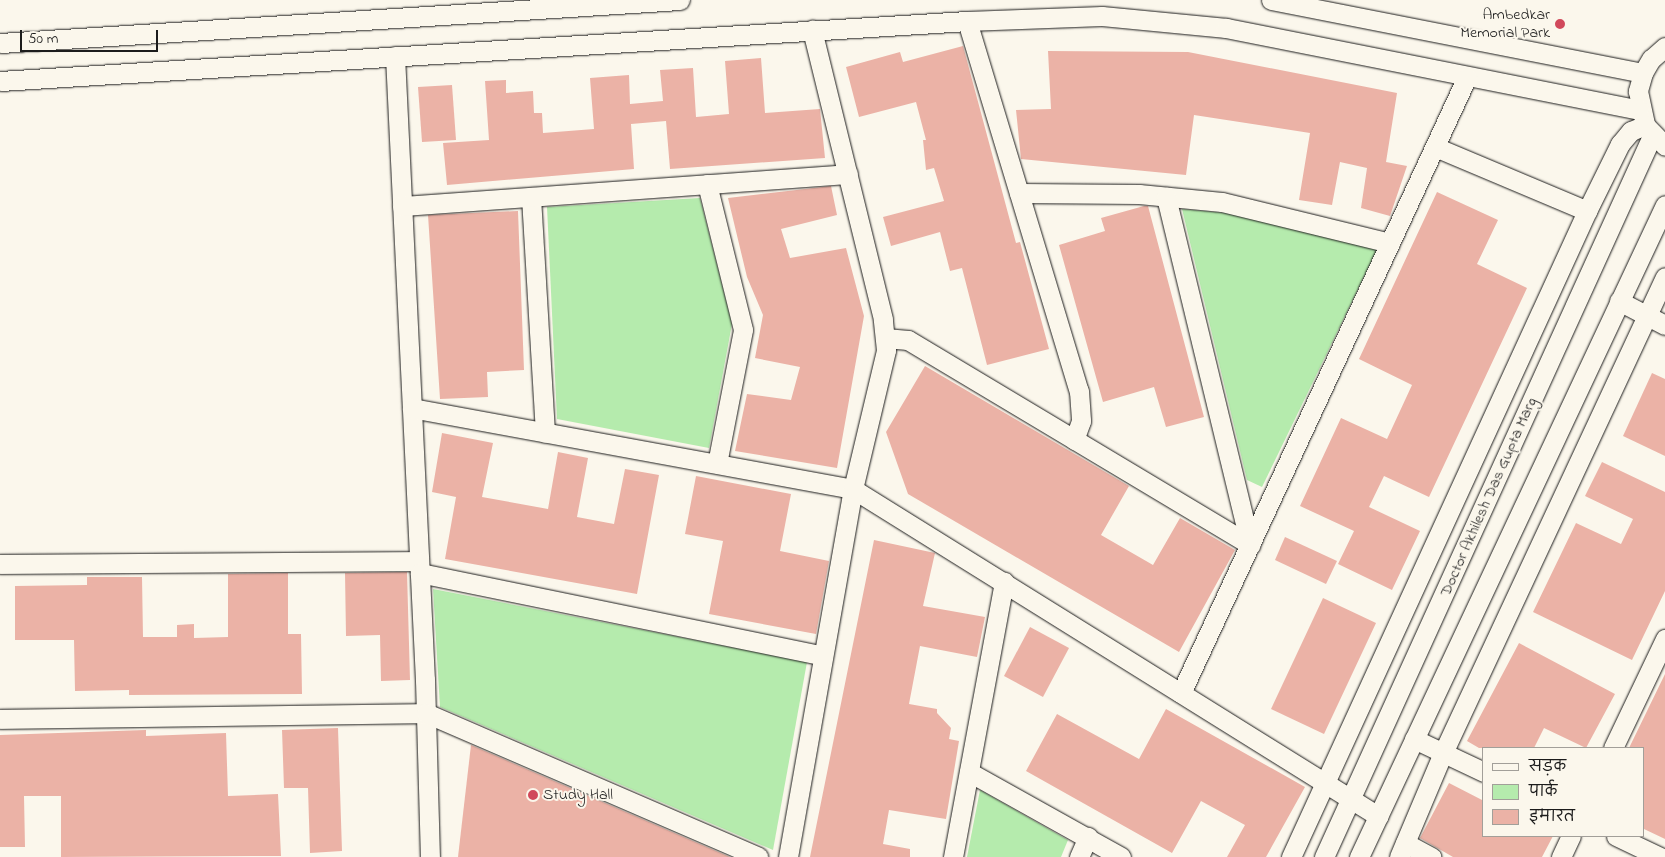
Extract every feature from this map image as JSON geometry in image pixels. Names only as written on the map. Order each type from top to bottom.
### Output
[{"type":"street","points":[[0,43],[680,0]]},
{"type":"street","points":[[1271,0],[1643,73]]},
{"type":"street","points":[[0,80],[812,30],[967,21],[1102,16],[1226,28],[1468,77],[1650,129]]},
{"type":"street","points":[[967,21],[1079,392],[1081,421],[1074,440]]},
{"type":"street","points":[[788,857],[853,488],[886,350],[883,319],[812,30]]},
{"type":"street","points":[[1650,129],[1638,91],[1643,73],[1651,59],[1665,47]]},
{"type":"street","points":[[395,56],[426,713],[430,857]]},
{"type":"street","points":[[1181,693],[1468,77]]},
{"type":"street","points":[[1291,857],[1587,211],[1620,144],[1631,131],[1650,129]]},
{"type":"street","name":"Doctor Akhilesh Das Gupta Marg","points":[[1324,857],[1650,129]]},
{"type":"street","points":[[1435,146],[1587,211]]},
{"type":"street","points":[[402,206],[848,174]]},
{"type":"street","points":[[707,184],[743,330],[717,464]]},
{"type":"street","points":[[1019,193],[1166,197],[1222,202],[1390,243]]},
{"type":"street","points":[[531,196],[545,433]]},
{"type":"street","points":[[1166,197],[1250,545]]},
{"type":"street","name":"Doctor Akhilesh Das Gupta Marg","points":[[1359,857],[1665,205]]},
{"type":"street","points":[[1431,857],[1402,850],[1443,753],[1665,277]]},
{"type":"street","points":[[1619,301],[1665,325]]},
{"type":"street","points":[[885,338],[908,340],[1250,545]]},
{"type":"street","points":[[412,408],[853,488],[1378,816]]},
{"type":"street","points":[[0,564],[419,567],[824,656]]},
{"type":"street","points":[[953,857],[1004,582]]},
{"type":"street","points":[[1613,747],[1665,639]]},
{"type":"street","points":[[0,719],[426,713],[758,857]]},
{"type":"street","points":[[1414,739],[1482,771]]},
{"type":"street","points":[[969,772],[1122,857]]},
{"type":"street","points":[[1079,857],[1088,837]]},
{"type":"street","points":[[1561,857],[1571,837]]},
{"type":"street","points":[[1618,837],[1660,857]]},
{"type":"green space","points":[[700,198],[732,324],[709,448],[557,419],[547,207]]},
{"type":"green space","points":[[1182,209],[1227,213],[1378,248],[1262,487],[1247,480]]},
{"type":"green space","points":[[433,589],[807,662],[773,850],[440,707]]},
{"type":"green space","points":[[980,790],[1068,840],[1061,857],[967,857]]},
{"type":"building","points":[[963,46],[1016,243],[1020,242],[1049,349],[987,365],[962,268],[950,271],[940,232],[891,246],[883,217],[944,201],[934,168],[926,170],[923,140],[926,140],[916,102],[859,117],[846,67],[900,52],[903,62]]},
{"type":"building","points":[[1048,51],[1188,52],[1397,93],[1386,162],[1407,166],[1390,216],[1361,208],[1367,168],[1340,162],[1332,205],[1299,200],[1310,133],[1194,115],[1186,175],[1021,159],[1016,110],[1051,109]]},
{"type":"building","points":[[761,58],[765,113],[820,109],[825,158],[670,169],[666,121],[631,124],[634,169],[447,185],[443,143],[489,140],[485,81],[506,80],[506,93],[533,91],[534,113],[542,113],[543,133],[594,129],[590,78],[629,75],[630,104],[663,101],[660,70],[693,68],[696,117],[729,114],[725,61]]},
{"type":"building","points":[[452,85],[456,140],[422,142],[418,87]]},
{"type":"building","points":[[831,186],[837,215],[781,229],[790,258],[846,248],[864,316],[837,468],[735,451],[747,394],[791,400],[800,367],[755,358],[763,315],[747,277],[728,198]]},
{"type":"building","points":[[1437,192],[1498,220],[1477,264],[1527,288],[1429,497],[1384,476],[1369,507],[1420,531],[1392,590],[1338,564],[1354,531],[1300,506],[1341,418],[1387,439],[1412,385],[1359,359]]},
{"type":"building","points":[[1148,206],[1204,417],[1166,427],[1154,387],[1103,402],[1059,245],[1105,231],[1101,218]]},
{"type":"building","points":[[518,211],[524,370],[487,372],[488,397],[440,399],[428,215]]},
{"type":"building","points":[[925,366],[1129,486],[1101,535],[1153,565],[1180,518],[1235,550],[1179,652],[908,494],[886,432]]},
{"type":"building","points":[[1652,373],[1665,379],[1665,456],[1623,436]]},
{"type":"building","points":[[442,433],[493,443],[482,497],[548,509],[558,452],[588,458],[577,517],[614,524],[625,469],[659,475],[637,594],[445,559],[456,497],[432,492]]},
{"type":"building","points":[[1602,462],[1665,492],[1665,591],[1632,660],[1533,612],[1576,523],[1621,544],[1633,519],[1585,496]]},
{"type":"building","points":[[696,476],[791,494],[780,551],[829,561],[816,634],[709,614],[723,541],[685,534]]},
{"type":"building","points":[[1285,537],[1337,561],[1326,584],[1275,560]]},
{"type":"building","points":[[874,540],[935,553],[923,606],[985,617],[977,657],[920,646],[909,704],[937,709],[937,713],[951,728],[949,739],[959,741],[946,819],[889,810],[883,844],[910,849],[910,857],[810,857]]},
{"type":"building","points":[[407,572],[410,680],[381,681],[380,635],[346,636],[345,573]]},
{"type":"building","points":[[288,573],[288,634],[301,634],[302,694],[129,695],[129,690],[75,691],[74,640],[15,640],[15,586],[87,585],[87,577],[142,577],[143,637],[177,637],[177,625],[194,624],[194,638],[228,637],[228,574]]},
{"type":"building","points":[[1323,598],[1376,623],[1324,734],[1271,709]]},
{"type":"building","points":[[1030,627],[1069,648],[1043,697],[1004,676]]},
{"type":"building","points":[[1519,643],[1615,694],[1587,747],[1544,728],[1534,747],[1479,748],[1467,741]]},
{"type":"building","points":[[1665,674],[1665,839],[1645,829],[1645,747],[1629,747]]},
{"type":"building","points":[[1166,709],[1305,787],[1266,857],[1227,857],[1245,825],[1201,801],[1172,853],[1026,771],[1057,714],[1139,759]]},
{"type":"building","points":[[338,728],[342,851],[310,853],[308,788],[284,788],[282,730]]},
{"type":"building","points":[[146,730],[146,736],[226,733],[228,796],[278,794],[281,856],[61,857],[61,796],[24,796],[25,847],[0,847],[0,735]]},
{"type":"building","name":"Study Hall","points":[[471,745],[730,857],[458,857]]},
{"type":"building","points":[[1449,783],[1482,800],[1482,837],[1552,837],[1542,857],[1453,857],[1420,838]]},
{"type":"place","name":"Ambedkar Memorial Park","points":[[1560,24]]},
{"type":"place","name":"Study Hall","points":[[533,795]]}]
